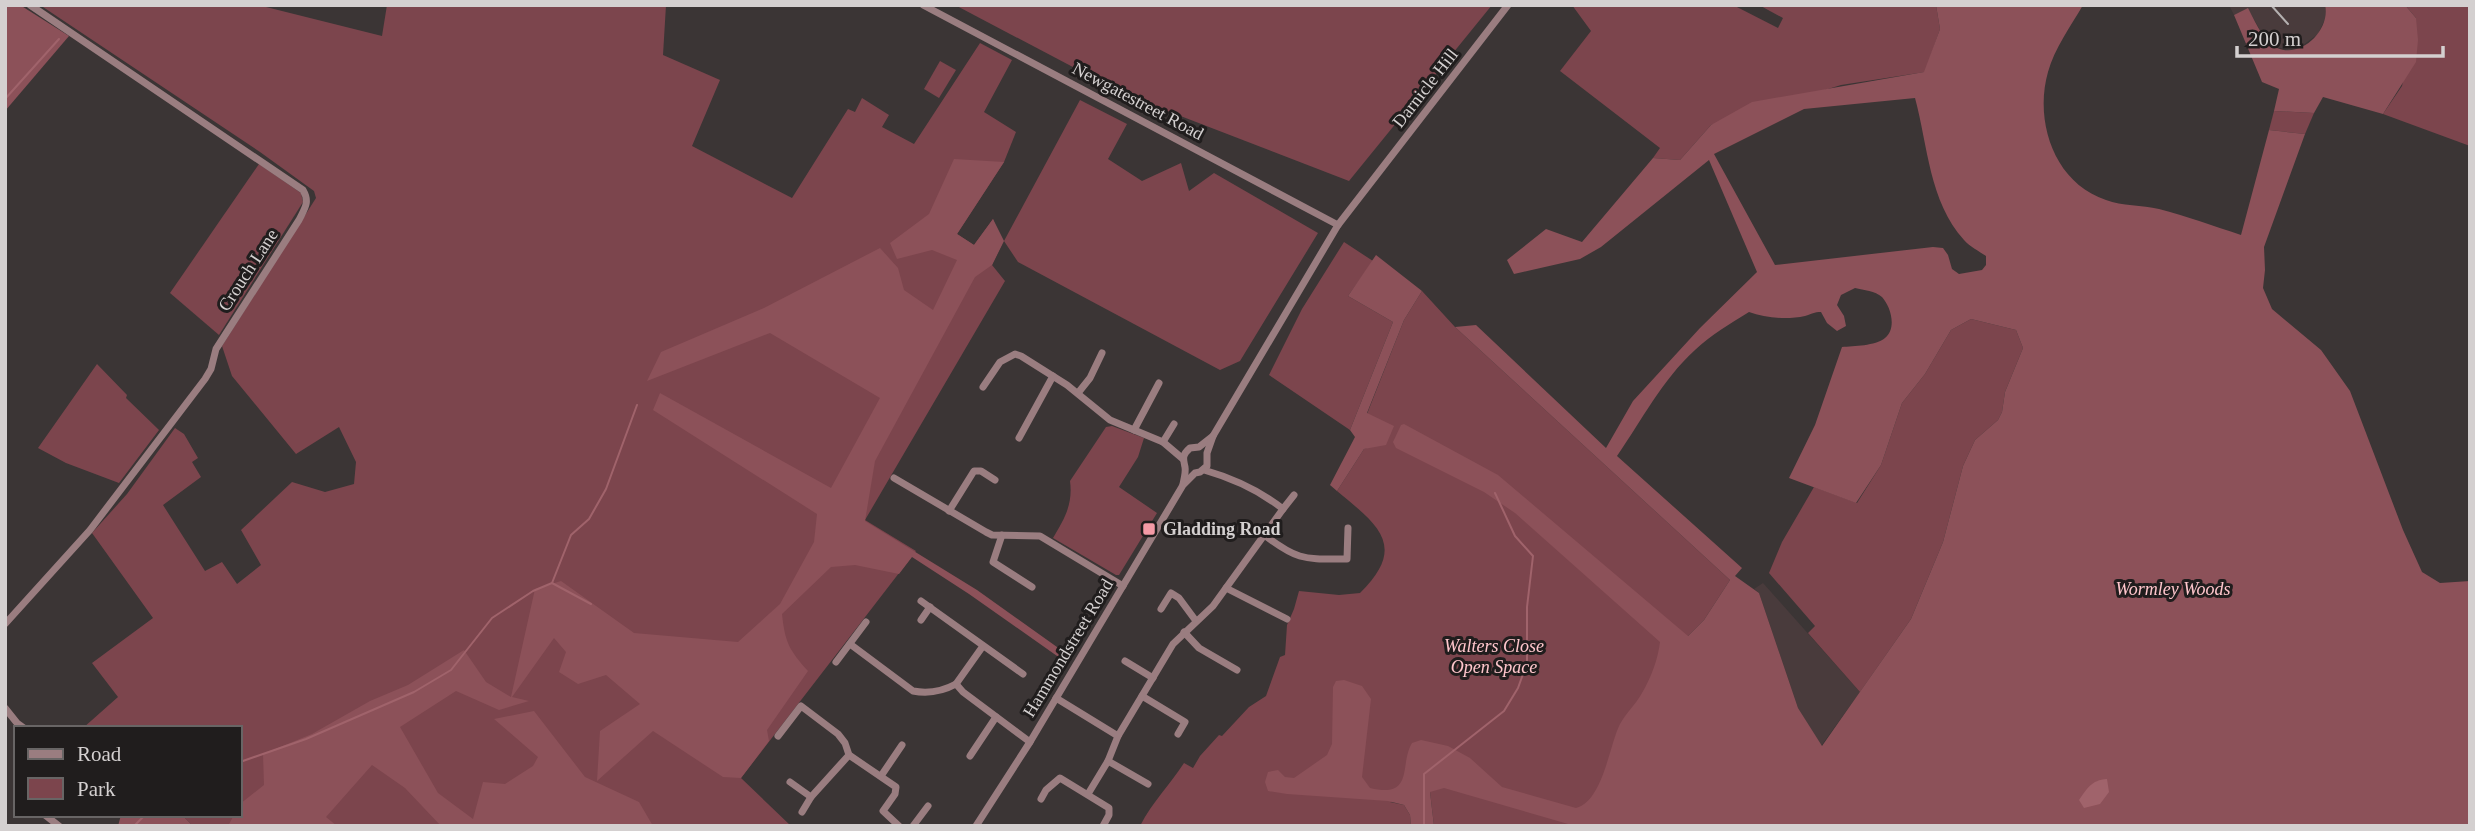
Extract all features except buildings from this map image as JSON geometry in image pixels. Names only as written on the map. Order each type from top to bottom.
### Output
[{"type":"street","name":"Crouch Lane","points":[[5,624],[90,530],[205,379],[211,369],[216,349],[299,220],[308,198],[303,190],[30,5]]},
{"type":"street","name":"Newgatestreet Road","points":[[923,5],[1338,225]]},
{"type":"street","name":"Darnicle Hill","points":[[1338,225],[1508,5]]},
{"type":"street","points":[[1218,473],[1209,462],[1207,453],[1213,436],[1338,225]]},
{"type":"street","points":[[1078,393],[1090,378],[1102,353]]},
{"type":"street","points":[[983,387],[1000,362],[1015,354],[1054,376],[1110,420],[1163,442],[1184,455],[1190,448],[1199,447],[1213,436]]},
{"type":"street","points":[[1019,438],[1054,376]]},
{"type":"street","points":[[1134,430],[1158,383]]},
{"type":"street","points":[[1163,442],[1174,424]]},
{"type":"street","points":[[1199,447],[1207,453]]},
{"type":"street","name":"Hammondstreet Road","points":[[1184,455],[1184,485]]},
{"type":"street","points":[[1209,462],[1204,470],[1218,473],[1263,494],[1283,509]]},
{"type":"street","points":[[1185,468],[1195,473]]},
{"type":"street","name":"Hammondstreet Road","points":[[976,826],[1030,742],[1184,485],[1195,473],[1204,470]]},
{"type":"street","points":[[949,511],[974,471],[981,471],[995,480]]},
{"type":"street","points":[[894,478],[986,532],[1045,538],[1123,586]]},
{"type":"street","points":[[1088,794],[1108,761],[1118,736],[1173,644],[1208,612],[1294,495]]},
{"type":"street","points":[[1263,534],[1294,556],[1347,559],[1348,528]]},
{"type":"street","points":[[1002,535],[993,562],[1032,587]]},
{"type":"street","points":[[1226,588],[1287,619]]},
{"type":"street","points":[[1161,609],[1171,593],[1179,598],[1196,621]]},
{"type":"street","points":[[921,601],[1023,674]]},
{"type":"street","points":[[921,620],[930,607]]},
{"type":"street","points":[[836,662],[866,622]]},
{"type":"street","points":[[1184,632],[1199,648],[1237,670]]},
{"type":"street","points":[[849,644],[913,691],[925,693],[956,684],[983,646]]},
{"type":"street","points":[[1125,661],[1153,678]]},
{"type":"street","points":[[956,684],[1030,742]]},
{"type":"street","points":[[778,736],[808,696]]},
{"type":"street","points":[[1142,696],[1185,722],[1178,734]]},
{"type":"street","points":[[1056,698],[1118,736]]},
{"type":"street","points":[[801,706],[838,734],[849,755],[896,788],[883,811],[895,825]]},
{"type":"street","points":[[5,708],[21,726]]},
{"type":"street","points":[[970,756],[996,717]]},
{"type":"street","points":[[881,776],[902,745]]},
{"type":"street","points":[[802,812],[811,797],[849,755]]},
{"type":"street","points":[[1108,761],[1148,784]]},
{"type":"street","points":[[1041,799],[1046,790],[1060,778],[1061,768]]},
{"type":"street","points":[[1060,778],[1109,808],[1104,826]]},
{"type":"street","points":[[790,782],[811,797]]},
{"type":"street","points":[[913,826],[928,806]]},
{"type":"shaded area","points":[[2229,5],[2325,5],[2327,15],[2318,34],[2299,48],[2289,50],[2276,47],[2263,35],[2248,9],[2234,15]]},
{"type":"shaded area","points":[[1763,583],[1860,692],[1821,746],[1798,708],[1759,593],[1754,589]]},
{"type":"shaded area","points":[[2107,779],[2109,792],[2100,804],[2084,808],[2079,800],[2087,789],[2097,781]]},
{"type":"green space","points":[[5,5],[20,5],[69,36],[5,111]]},
{"type":"green space","points":[[40,5],[258,5],[382,36],[387,5],[666,5],[663,55],[720,80],[692,146],[792,198],[848,109],[855,112],[862,98],[889,115],[882,127],[914,144],[980,43],[1012,60],[984,112],[1016,132],[1004,162],[957,234],[974,245],[993,219],[1002,244],[992,265],[1005,281],[865,520],[916,551],[741,778],[791,826],[193,826],[184,817],[242,817],[242,726],[85,726],[118,697],[92,663],[153,618],[92,533],[127,494],[175,428],[184,434],[198,458],[192,462],[201,477],[163,505],[205,571],[222,562],[237,584],[261,565],[241,530],[292,482],[325,492],[354,484],[356,462],[339,427],[296,454],[232,376],[222,346],[316,198],[314,191]]},
{"type":"green space","points":[[955,5],[1492,5],[1349,181],[1126,95]]},
{"type":"green space","points":[[1572,5],[1733,5],[1778,28],[1783,18],[1759,5],[1936,5],[1940,29],[1925,72],[1841,85],[1711,125],[1680,160],[1653,158],[1660,148],[1560,71],[1591,31]]},
{"type":"green space","name":"Wormley Woods","points":[[1936,5],[2083,5],[2059,46],[2048,72],[2044,91],[2046,130],[2061,165],[2073,180],[2088,192],[2112,202],[2159,209],[2241,235],[2269,130],[2305,134],[2264,247],[2263,288],[2272,309],[2321,350],[2350,391],[2403,530],[2422,572],[2440,583],[2470,581],[2470,826],[1575,826],[1444,788],[1430,792],[1434,826],[1411,826],[1410,815],[1404,805],[1388,801],[1268,791],[1265,782],[1268,772],[1278,770],[1285,777],[1294,778],[1327,755],[1332,744],[1333,687],[1336,681],[1344,680],[1362,686],[1371,699],[1362,777],[1370,788],[1394,789],[1400,784],[1408,751],[1412,743],[1421,740],[1448,746],[1470,758],[1502,787],[1576,808],[1593,795],[1604,772],[1620,724],[1640,697],[1651,675],[1660,642],[1515,513],[1484,492],[1396,448],[1393,442],[1404,424],[1498,475],[1688,636],[1704,620],[1730,580],[1455,327],[1476,325],[1606,448],[1633,401],[1700,328],[1757,272],[1709,160],[1601,247],[1580,259],[1514,274],[1507,260],[1546,229],[1582,242],[1653,158],[1680,160],[1711,125],[1752,102],[1924,72],[1940,29]],"holes":[[[1915,98],[1931,172],[1943,208],[1966,242],[1986,256],[1986,265],[1982,270],[1959,274],[1952,269],[1943,248],[1933,247],[1775,265],[1714,154],[1804,109]],[[1855,288],[1882,297],[1890,312],[1891,329],[1885,338],[1876,343],[1842,347],[1815,425],[1789,478],[1856,503],[1881,465],[1902,403],[1925,374],[1951,330],[1971,319],[2016,330],[2023,348],[2005,392],[1998,420],[1975,440],[1963,466],[1943,542],[1911,619],[1822,746],[1798,708],[1759,593],[1735,576],[1742,568],[1617,456],[1672,374],[1714,334],[1749,312],[1784,318],[1821,312],[1827,323],[1837,331],[1846,326],[1844,316],[1837,305],[1841,295]]]},
{"type":"green space","points":[[2325,5],[2405,5],[2416,18],[2416,62],[2383,114],[2323,97],[2314,113],[2274,111],[2279,89],[2262,82],[2234,15],[2248,8],[2272,45],[2286,50],[2296,49],[2305,46],[2319,32],[2326,14]]},
{"type":"green space","points":[[2405,5],[2470,5],[2470,146],[2383,114],[2402,86],[2416,18]]},
{"type":"green space","points":[[940,61],[956,70],[939,98],[924,89]]},
{"type":"green space","points":[[1080,100],[1127,124],[1108,159],[1142,181],[1181,163],[1189,191],[1214,173],[1318,233],[1240,361],[1220,370],[1018,262],[1004,241]]},
{"type":"green space","points":[[2274,111],[2314,113],[2305,134],[2269,130]]},
{"type":"green space","points":[[954,159],[1004,162],[957,234],[974,245],[993,219],[1004,241],[992,265],[975,277],[875,461],[865,521],[977,590],[1071,657],[1067,663],[912,557],[899,574],[855,565],[831,567],[782,614],[789,645],[808,671],[767,730],[769,741],[741,778],[723,777],[653,731],[597,781],[600,731],[640,704],[606,675],[578,684],[559,672],[566,652],[554,638],[512,697],[529,701],[499,710],[456,691],[400,727],[438,793],[473,819],[483,782],[505,784],[533,766],[538,757],[494,719],[534,711],[585,777],[639,802],[653,826],[441,826],[405,788],[372,765],[326,817],[337,826],[228,826],[233,817],[242,817],[242,802],[264,785],[263,754],[312,734],[370,701],[408,685],[464,650],[486,682],[511,697],[535,589],[561,581],[634,633],[738,642],[780,604],[814,542],[817,514],[653,410],[660,393],[831,488],[880,398],[770,333],[647,381],[661,352],[764,308],[880,248],[898,268],[904,290],[933,310],[957,260],[932,250],[897,259],[890,243],[929,214]]},
{"type":"green space","points":[[259,164],[301,193],[303,202],[219,335],[170,293]]},
{"type":"green space","points":[[1344,242],[1373,261],[1348,296],[1393,322],[1350,430],[1269,375],[1302,309]]},
{"type":"green space","points":[[1376,255],[1422,291],[1404,320],[1367,413],[1394,426],[1386,445],[1364,449],[1337,491],[1330,485],[1355,437],[1350,430],[1393,322],[1348,296]]},
{"type":"green space","name":"Walters Close Open Space","points":[[1422,291],[1455,327],[1730,580],[1704,620],[1688,636],[1598,826],[1434,826],[1430,792],[1390,802],[1404,805],[1410,815],[1411,826],[1140,826],[1184,763],[1193,768],[1219,735],[1222,736],[1249,707],[1266,696],[1280,657],[1285,655],[1287,625],[1299,591],[1339,595],[1360,593],[1374,577],[1382,562],[1385,549],[1382,537],[1365,515],[1337,491],[1364,449],[1376,445],[1367,414],[1404,320]]},
{"type":"green space","points":[[1971,319],[2016,330],[2023,348],[2005,392],[1998,420],[1975,440],[1963,466],[1943,542],[1911,619],[1860,692],[1808,633],[1815,626],[1769,573],[1782,542],[1814,487],[1857,503],[1881,465],[1902,403],[1925,374],[1951,330]]},
{"type":"green space","points":[[97,364],[127,395],[126,398],[159,430],[119,483],[66,463],[38,448]]},
{"type":"green space","points":[[1112,426],[1144,438],[1138,457],[1119,487],[1157,513],[1119,575],[1053,538],[1067,511],[1070,481],[1106,427]]},
{"type":"green space","points":[[120,817],[184,817],[193,826],[118,826]]},
{"type":"waterway","points":[[5,99],[59,39]]},
{"type":"waterway","points":[[591,604],[552,583],[571,535],[589,519],[606,489],[637,405]]},
{"type":"waterway","points":[[1424,826],[1424,774],[1504,711],[1518,688],[1527,663],[1527,607],[1533,556],[1515,536],[1495,493]]},
{"type":"waterway","points":[[242,761],[306,739],[414,692],[451,670],[492,618],[533,591],[552,583]]},
{"type":"waterway","points":[[134,826],[143,817]]},
{"type":"railway","points":[[2271,5],[2288,24]]},
{"type":"place","name":"Gladding Road","points":[[1149,529]]}]
